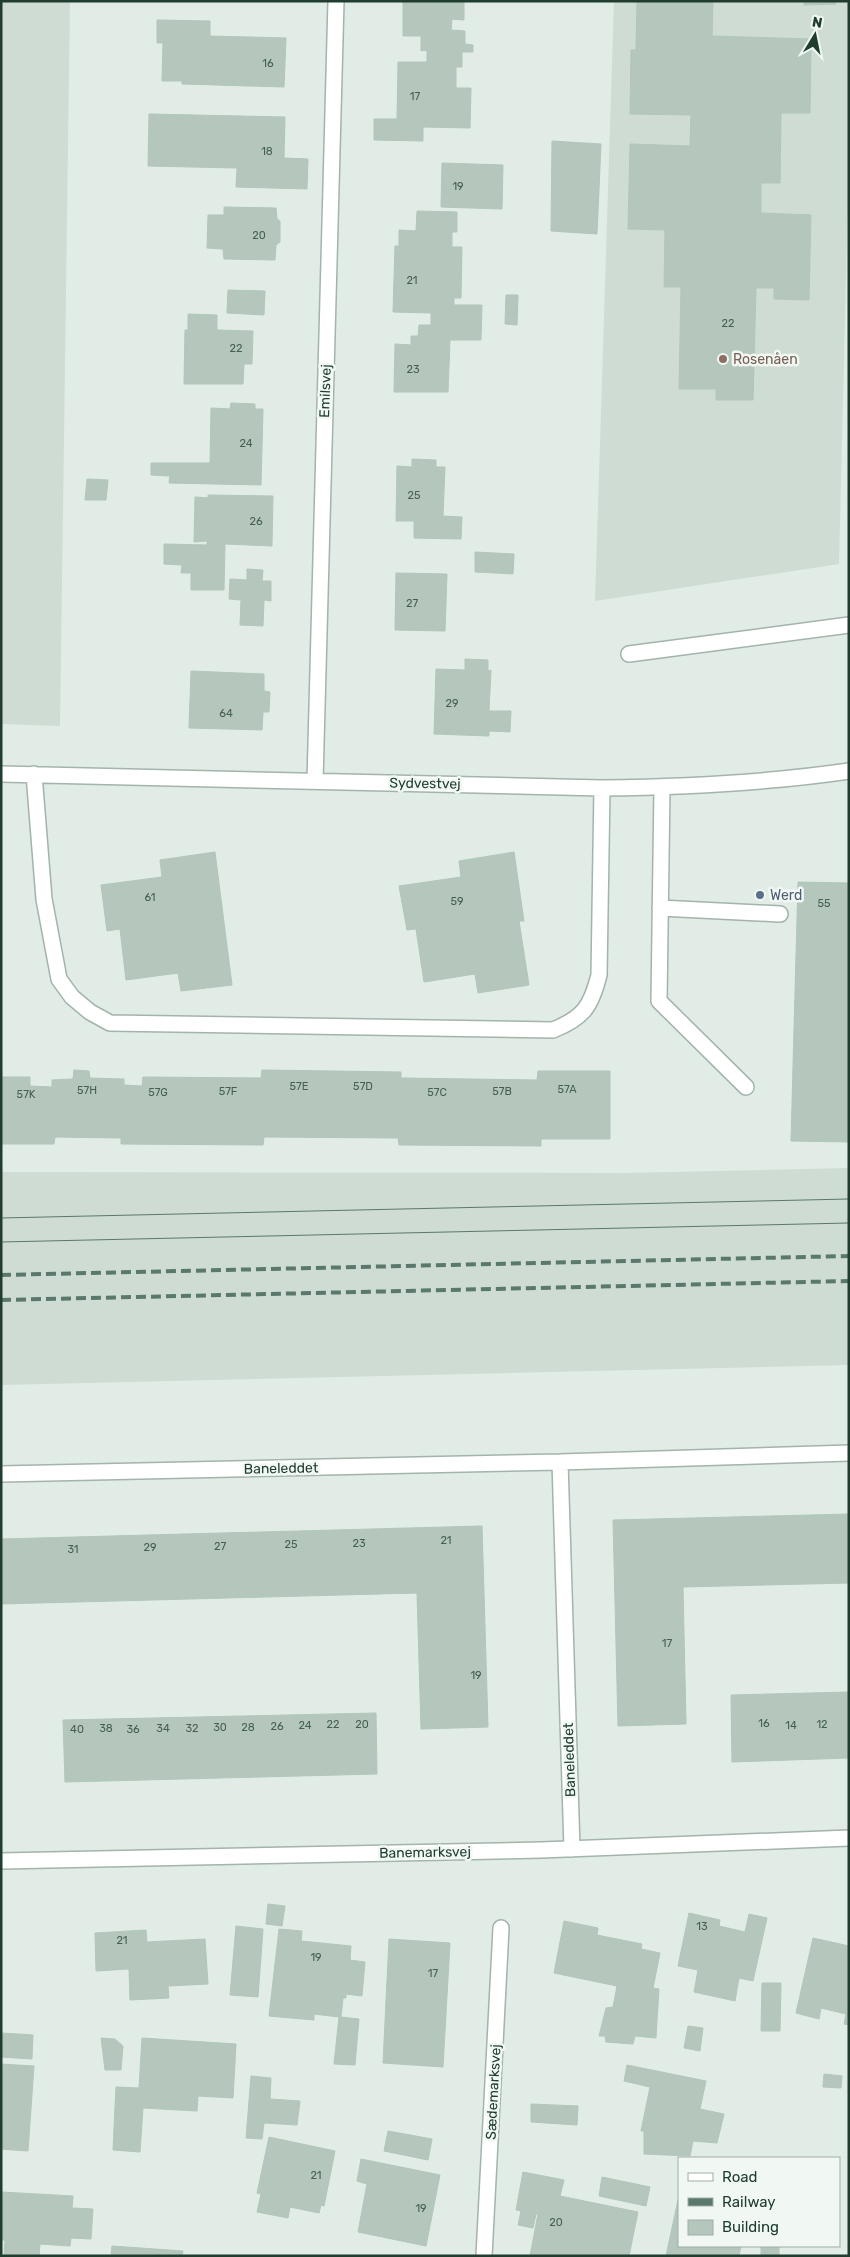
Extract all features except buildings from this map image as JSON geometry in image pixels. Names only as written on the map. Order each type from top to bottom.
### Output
[{"type":"street","name":"Emilsvej","points":[[315,781],[336,1]]},
{"type":"street","points":[[629,654],[849,624]]},
{"type":"street","name":"Sydvestvej","points":[[1,774],[602,788],[662,787],[785,780],[849,772]]},
{"type":"street","points":[[34,774],[44,899],[59,978],[72,997],[110,1023],[553,1030],[574,1022],[587,1009],[599,976],[602,788]]},
{"type":"street","points":[[662,787],[658,1001],[746,1087]]},
{"type":"street","points":[[660,908],[780,914]]},
{"type":"street","name":"Baneleddet","points":[[1,1474],[560,1462],[849,1453]]},
{"type":"street","name":"Baneleddet","points":[[560,1462],[572,1849]]},
{"type":"street","name":"Banemarksvej","points":[[1,1861],[572,1849],[849,1838]]},
{"type":"street","name":"Sædemarksvej","points":[[484,2256],[501,1928]]},
{"type":"shaded area","points":[[1,1],[70,1],[60,726],[1,724]]},
{"type":"shaded area","name":"Rosenåen","points":[[614,1],[849,1],[849,154],[839,564],[595,601]]},
{"type":"shaded area","points":[[849,1168],[849,1365],[1,1385],[1,1172],[626,1173]]},
{"type":"tram line","points":[[1,1218],[849,1199]]},
{"type":"tram line","points":[[1,1242],[849,1223]]},
{"type":"railway","points":[[1,1275],[849,1256]]},
{"type":"railway","points":[[1,1300],[849,1281]]},
{"type":"place","name":"Rosenåen","points":[[723,359]]},
{"type":"place","name":"Werd","points":[[760,895]]}]
